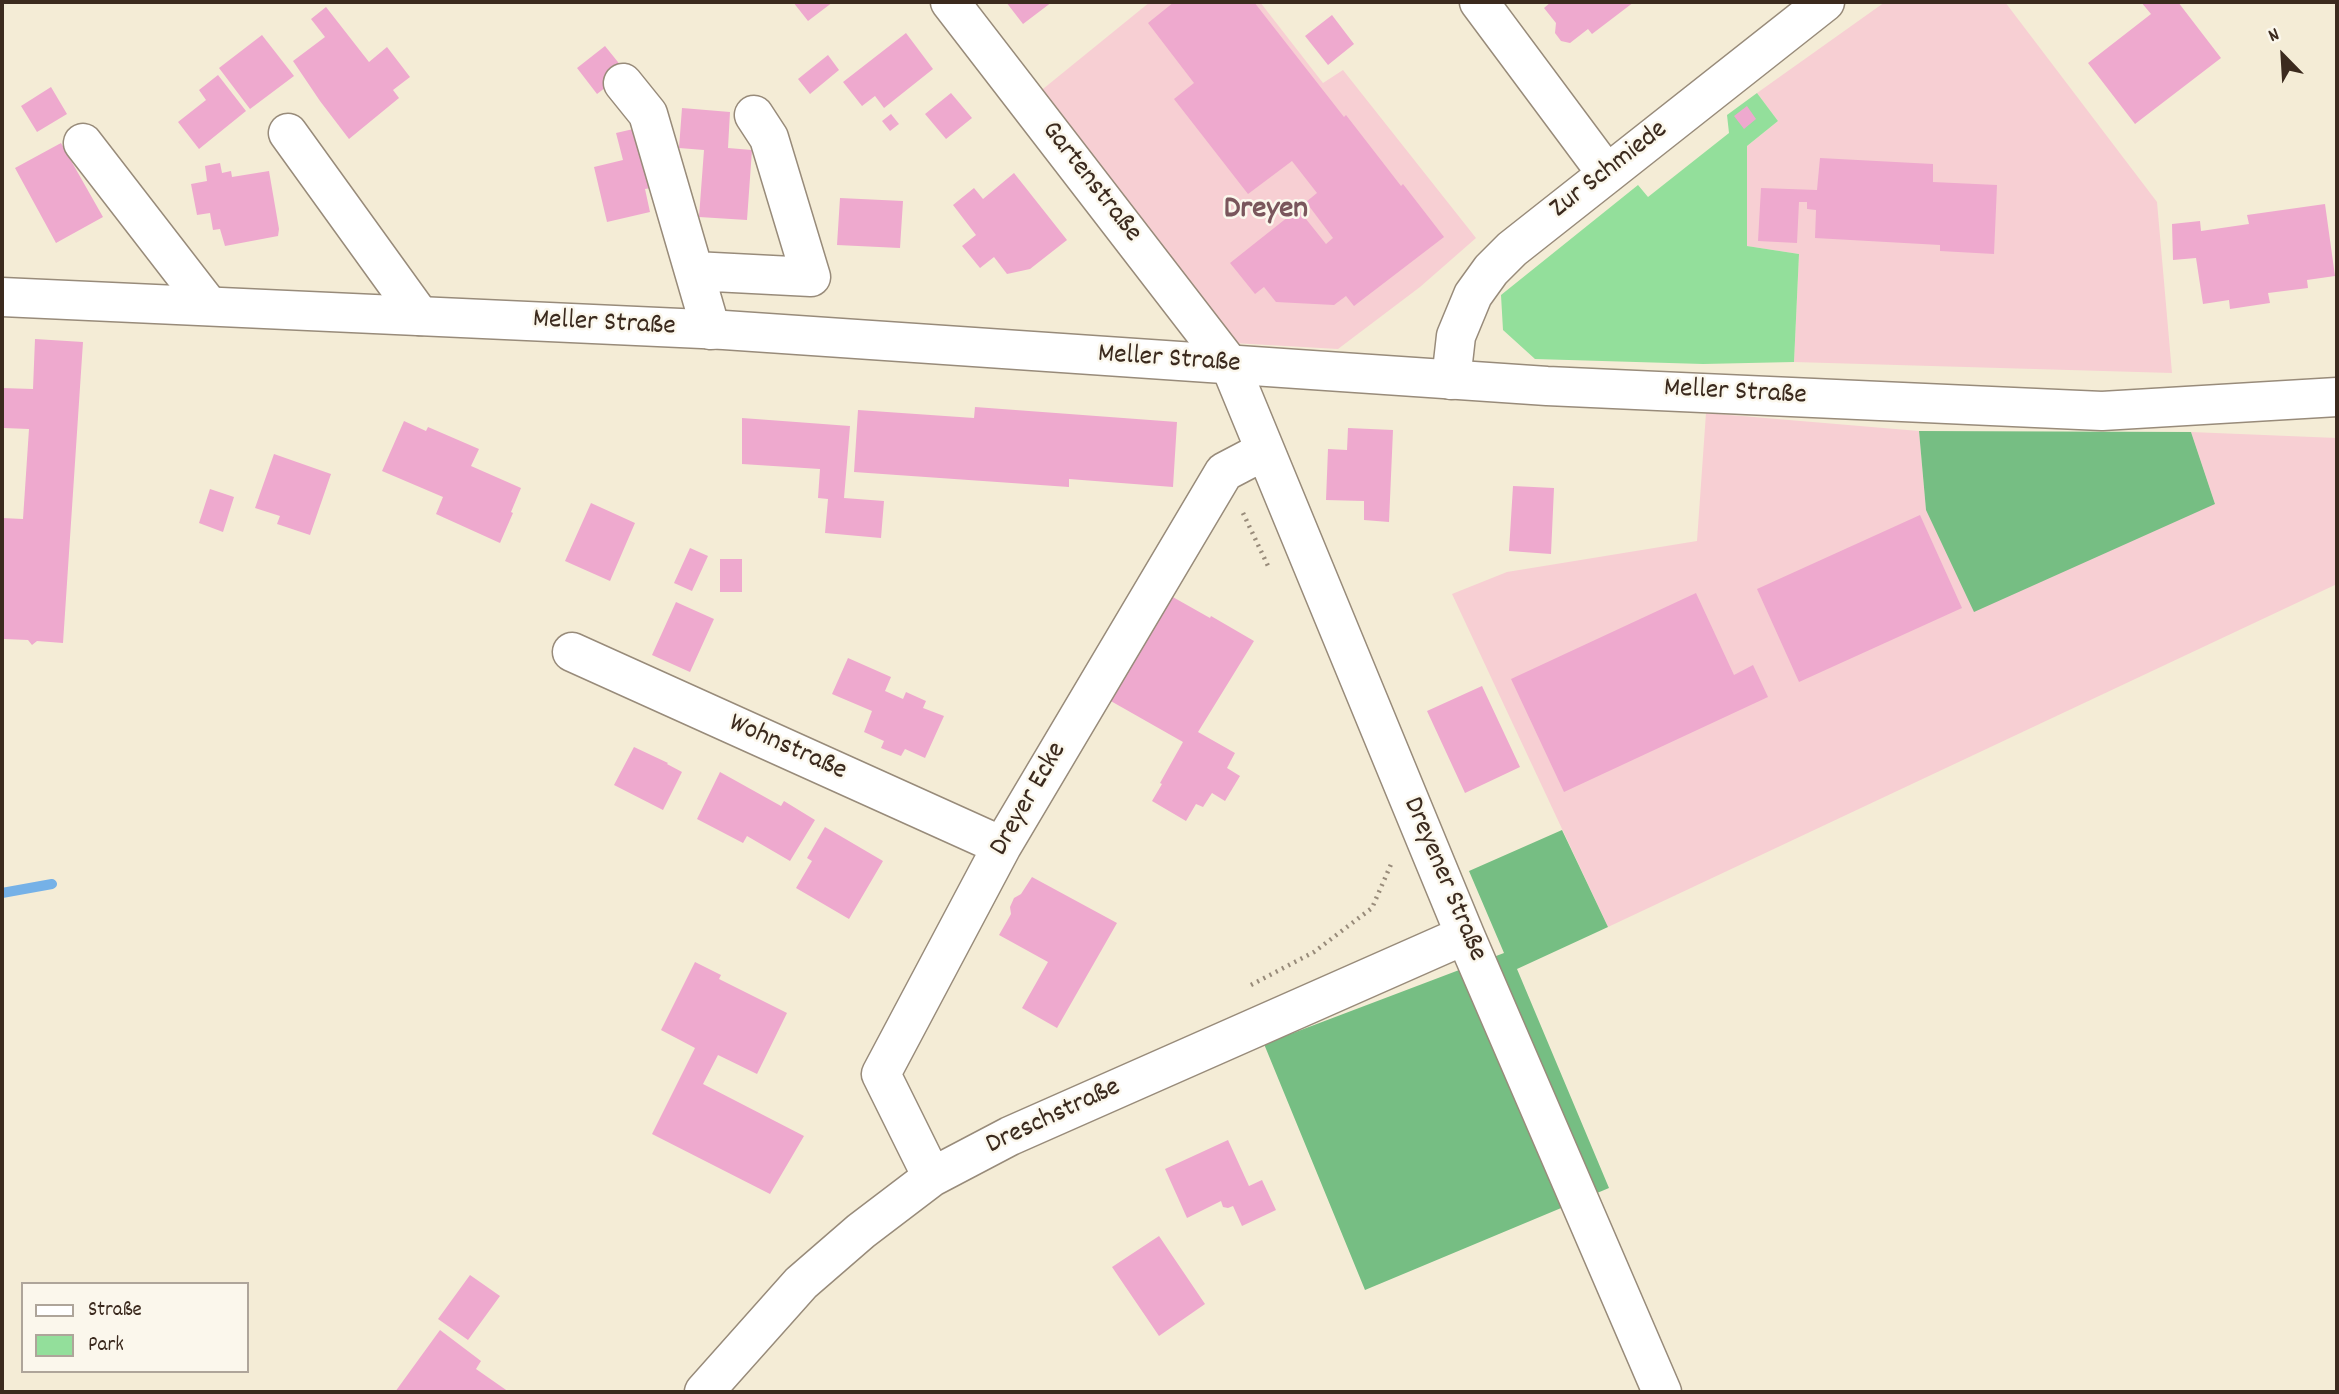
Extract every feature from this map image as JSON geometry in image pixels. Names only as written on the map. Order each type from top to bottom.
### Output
[{"type":"street","name":"Gartenstraße","points":[[950,2],[1230,365]]},
{"type":"street","points":[[1479,2],[1607,174]]},
{"type":"street","name":"Zur Schmiede","points":[[1451,380],[1456,337],[1473,295],[1491,270],[1512,249],[1825,2]]},
{"type":"street","points":[[623,83],[648,114],[711,330]]},
{"type":"street","points":[[694,271],[811,277],[769,138],[754,115]]},
{"type":"street","points":[[288,133],[420,316]]},
{"type":"street","points":[[83,143],[209,306]]},
{"type":"street","name":"Meller Straße","points":[[2,297],[711,330],[1451,380],[2102,411],[2337,397]]},
{"type":"street","name":"Dreyener Straße","points":[[1230,365],[1465,935],[1662,1392]]},
{"type":"street","name":"Dreyer Ecke","points":[[932,1177],[881,1074],[1002,846],[1224,472],[1264,451]]},
{"type":"street","name":"Wohnstraße","points":[[572,652],[1002,846]]},
{"type":"street","name":"Dreschstraße","points":[[704,1392],[801,1283],[932,1177],[1010,1136],[1465,935]]},
{"type":"shaded area","points":[[1150,2],[1260,2],[1323,83],[1343,70],[1476,238],[1420,287],[1338,349],[1198,341],[1022,106]]},
{"type":"shaded area","points":[[1885,2],[2005,2],[2157,202],[2172,373],[1794,362],[1799,254],[1747,246],[1747,146],[1778,121],[1757,93]]},
{"type":"shaded area","points":[[1706,413],[1919,431],[1926,510],[2215,504],[2191,432],[2337,438],[2337,584],[1608,927],[1452,594],[1507,572],[1697,541]]},
{"type":"green space","points":[[1757,93],[1778,121],[1747,146],[1747,246],[1799,254],[1794,362],[1703,364],[1535,359],[1503,330],[1501,295],[1638,185],[1648,197],[1729,133],[1727,115]]},
{"type":"green space","points":[[1919,431],[2191,432],[2215,504],[1974,612],[1926,510]]},
{"type":"green space","points":[[1562,830],[1608,927],[1517,969],[1609,1188],[1365,1290],[1264,1044],[1504,953],[1469,871]]},
{"type":"building","points":[[793,2],[833,2],[808,21]]},
{"type":"building","points":[[1006,2],[1052,2],[1023,24]]},
{"type":"building","points":[[1174,2],[1254,2],[1344,117],[1346,115],[1444,237],[1354,306],[1346,296],[1334,305],[1276,302],[1264,287],[1255,294],[1230,263],[1298,209],[1326,244],[1333,238],[1306,202],[1317,193],[1292,161],[1248,194],[1174,99],[1194,83],[1148,23]]},
{"type":"building","points":[[1551,2],[1634,2],[1592,34],[1588,29],[1570,43],[1561,41],[1555,33],[1556,23],[1544,8]]},
{"type":"building","points":[[2141,2],[2178,2],[2221,58],[2135,124],[2088,63],[2151,14]]},
{"type":"building","points":[[326,7],[369,62],[387,47],[410,77],[393,90],[399,98],[349,139],[293,61],[325,37],[311,19]]},
{"type":"building","points":[[1332,15],[1354,44],[1328,65],[1305,36]]},
{"type":"building","points":[[906,33],[933,69],[884,108],[875,96],[862,106],[843,82]]},
{"type":"building","points":[[262,35],[294,76],[250,109],[219,68]]},
{"type":"building","points":[[605,46],[626,72],[597,94],[577,68]]},
{"type":"building","points":[[828,55],[839,70],[810,94],[798,79]]},
{"type":"building","points":[[218,75],[246,111],[199,149],[178,122],[206,100],[199,90]]},
{"type":"building","points":[[51,87],[67,114],[37,132],[21,106]]},
{"type":"building","points":[[951,93],[972,118],[946,139],[925,114]]},
{"type":"building","points":[[1747,106],[1756,119],[1744,129],[1734,116]]},
{"type":"building","points":[[682,108],[730,112],[728,148],[752,150],[747,220],[699,217],[704,150],[679,148]]},
{"type":"building","points":[[891,114],[899,124],[890,131],[882,121]]},
{"type":"building","points":[[642,127],[657,187],[645,189],[650,212],[607,222],[594,167],[623,160],[616,133]]},
{"type":"building","points":[[61,143],[103,217],[56,243],[15,168]]},
{"type":"building","points":[[1820,158],[1933,164],[1933,182],[1997,185],[1994,254],[1940,251],[1940,245],[1815,238],[1816,210],[1807,209],[1807,202],[1799,202],[1797,243],[1758,241],[1761,188],[1817,190]]},
{"type":"building","points":[[220,163],[222,173],[231,171],[232,177],[269,171],[278,236],[225,246],[220,229],[213,230],[210,213],[197,215],[191,184],[207,181],[205,166]]},
{"type":"building","points":[[1014,173],[1067,240],[1030,269],[1007,274],[994,257],[980,268],[962,246],[976,235],[953,205],[974,188],[983,199]]},
{"type":"building","points":[[840,198],[903,201],[900,248],[837,245]]},
{"type":"building","points":[[2325,204],[2335,276],[2307,280],[2308,288],[2268,293],[2270,303],[2230,309],[2229,300],[2203,304],[2196,258],[2173,260],[2172,224],[2200,221],[2201,231],[2249,224],[2247,215]]},
{"type":"building","points":[[35,339],[83,342],[63,643],[37,641],[32,645],[28,640],[2,640],[2,518],[23,519],[29,429],[4,428],[2,388],[33,389]]},
{"type":"building","points":[[975,407],[1177,422],[1173,487],[1069,479],[1069,487],[854,472],[858,410],[974,418]]},
{"type":"building","points":[[742,418],[850,426],[844,498],[884,501],[881,538],[825,533],[828,499],[818,498],[820,469],[742,464]]},
{"type":"building","points":[[404,421],[426,431],[428,427],[479,449],[471,466],[521,488],[500,543],[436,514],[443,497],[382,471]]},
{"type":"building","points":[[1348,428],[1393,430],[1389,522],[1364,520],[1364,501],[1326,500],[1328,449],[1347,450]]},
{"type":"building","points":[[274,454],[331,474],[310,535],[277,524],[280,516],[255,508]]},
{"type":"building","points":[[1513,486],[1554,488],[1551,554],[1509,551]]},
{"type":"building","points":[[210,489],[234,497],[223,532],[199,523]]},
{"type":"building","points":[[591,503],[635,523],[610,581],[565,561]]},
{"type":"building","points":[[1920,515],[1962,608],[1799,682],[1757,589]]},
{"type":"building","points":[[690,548],[708,556],[692,591],[674,583]]},
{"type":"building","points":[[720,559],[742,559],[742,592],[720,592]]},
{"type":"building","points":[[1696,593],[1734,675],[1753,665],[1768,697],[1564,792],[1511,679]]},
{"type":"building","points":[[1171,596],[1254,641],[1198,732],[1235,753],[1227,768],[1240,776],[1225,801],[1212,793],[1203,807],[1196,804],[1186,821],[1152,801],[1183,742],[1109,700]]},
{"type":"building","points":[[676,602],[714,619],[690,672],[652,655]]},
{"type":"building","points":[[848,658],[891,677],[885,691],[903,699],[906,692],[926,701],[923,708],[944,716],[925,758],[905,749],[901,756],[881,748],[884,741],[864,732],[872,711],[832,694]]},
{"type":"building","points":[[1482,686],[1520,767],[1465,793],[1427,711]]},
{"type":"building","points":[[634,747],[682,772],[663,810],[614,785]]},
{"type":"building","points":[[720,772],[781,806],[784,801],[815,820],[790,861],[747,836],[743,843],[697,819]]},
{"type":"building","points":[[825,827],[883,861],[849,919],[796,888],[812,861],[807,858]]},
{"type":"building","points":[[1032,877],[1117,923],[1057,1028],[1022,1008],[1048,962],[999,935],[1011,914],[1010,907],[1014,898],[1021,894]]},
{"type":"building","points":[[695,962],[721,975],[719,979],[787,1013],[757,1074],[718,1055],[703,1084],[804,1136],[770,1194],[652,1134],[695,1048],[661,1030]]},
{"type":"building","points":[[1228,1140],[1249,1186],[1262,1180],[1276,1210],[1242,1226],[1233,1206],[1223,1207],[1221,1201],[1187,1218],[1165,1169]]},
{"type":"building","points":[[1159,1236],[1205,1304],[1159,1336],[1112,1267]]},
{"type":"building","points":[[470,1275],[500,1296],[468,1340],[438,1319]]},
{"type":"building","points":[[440,1330],[481,1361],[476,1369],[509,1392],[395,1392]]},
{"type":"waterway","points":[[2,893],[52,884]]},
{"type":"district","name":"Dreyen","points":[[1266,212]]}]
